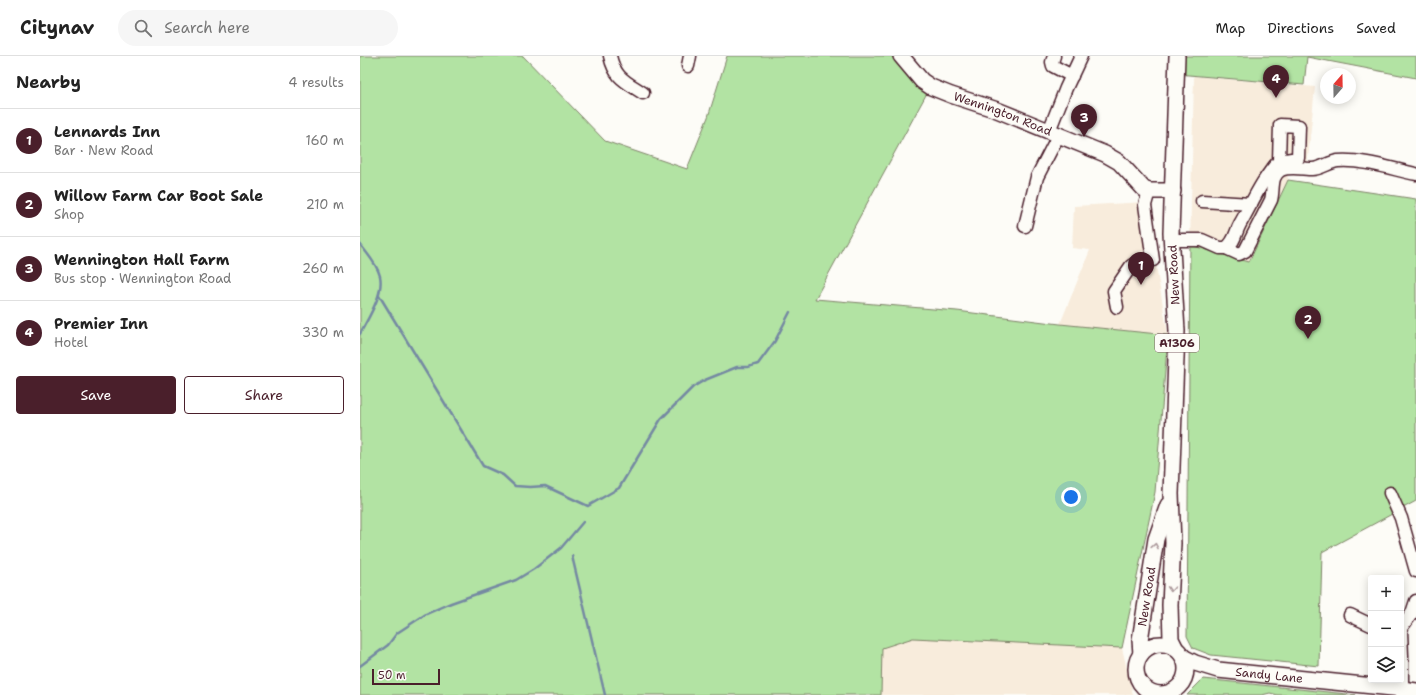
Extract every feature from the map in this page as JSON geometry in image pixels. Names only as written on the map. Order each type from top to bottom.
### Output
[{"type":"main road","name":"Wennington Road","points":[[901,56],[922,81],[931,87],[997,110],[1105,154],[1119,162],[1139,185],[1149,191]]},
{"type":"main road","name":"New Road","points":[[1177,56],[1171,240],[1177,336],[1171,494],[1173,543],[1170,605],[1171,639],[1179,653]]},
{"type":"main road","points":[[1149,191],[1172,191]]},
{"type":"main road","name":"New Road","points":[[1141,654],[1140,640],[1156,539],[1171,494]]},
{"type":"main road","points":[[1161,644],[1169,645],[1179,653],[1186,665],[1185,673],[1178,688],[1160,694],[1145,691],[1136,670],[1141,654],[1147,648],[1161,644]]},
{"type":"main road","name":"Sandy Lane","points":[[1179,653],[1195,663],[1218,670],[1409,690]]},
{"type":"main road","name":"Sandy Lane","points":[[1178,688],[1195,676],[1218,670]]},
{"type":"lane","points":[[610,56],[614,70],[620,77],[643,94]]},
{"type":"lane","points":[[1054,56],[1052,62],[1053,66],[1072,76]]},
{"type":"lane","points":[[1025,226],[1037,177],[1054,133],[1072,76],[1081,56]]},
{"type":"lane","points":[[1226,248],[1232,244],[1239,226],[1263,183],[1279,161]]},
{"type":"lane","points":[[1171,240],[1202,240],[1239,254],[1245,251],[1271,200],[1275,176],[1281,170],[1312,169],[1331,162],[1346,161],[1360,162],[1416,174]]},
{"type":"lane","points":[[1117,307],[1114,291],[1131,266],[1139,261],[1153,260],[1145,205],[1149,191]]},
{"type":"lane","points":[[1202,201],[1252,204]]},
{"type":"lane","points":[[1390,493],[1401,518],[1416,571]]},
{"type":"lane","points":[[1404,624],[1412,613],[1416,602]]},
{"type":"lane","points":[[1350,615],[1368,624]]},
{"type":"lane","points":[[1404,666],[1409,690]]},
{"type":"shaded area","points":[[1194,76],[1315,87],[1307,169],[1287,169],[1288,180],[1249,262],[1190,245]]},
{"type":"shaded area","points":[[1146,202],[1168,335],[1060,324],[1090,250],[1072,248],[1074,206]]},
{"type":"shaded area","points":[[913,638],[1122,648],[1133,695],[881,695],[882,646]]},
{"type":"green space","points":[[360,56],[523,56],[605,141],[687,169],[708,117],[727,56],[892,56],[927,93],[815,299],[957,311],[1060,324],[1168,335],[1155,492],[1122,648],[913,638],[882,648],[881,695],[360,695]]},
{"type":"green space","points":[[1177,56],[1416,56],[1416,78],[1307,57],[1304,85],[1177,74]]},
{"type":"green space","points":[[1288,180],[1416,199],[1416,501],[1322,552],[1319,666],[1211,655],[1193,648],[1187,636],[1190,245],[1249,262]]},
{"type":"green space","points":[[1203,679],[1356,695],[1278,695],[1270,693],[1262,695],[1187,695]]},
{"type":"waterway","points":[[360,244],[377,267],[381,283],[378,298],[360,334]]},
{"type":"waterway","points":[[379,295],[483,466],[503,475],[515,486],[545,486],[588,506],[619,488],[661,419],[693,387],[705,380],[737,367],[748,367],[758,364],[775,341],[790,312]]},
{"type":"waterway","points":[[360,666],[388,645],[397,633],[426,614],[451,603],[516,580],[534,569],[561,548],[583,522]]},
{"type":"waterway","points":[[572,556],[605,695]]},
{"type":"place","name":"Premier Inn","points":[[1276,98]]},
{"type":"place","name":"Wennington Hall Farm","points":[[1084,137]]},
{"type":"place","name":"Lennards Inn","points":[[1141,285]]},
{"type":"place","name":"Willow Farm Car Boot Sale","points":[[1308,339]]}]
